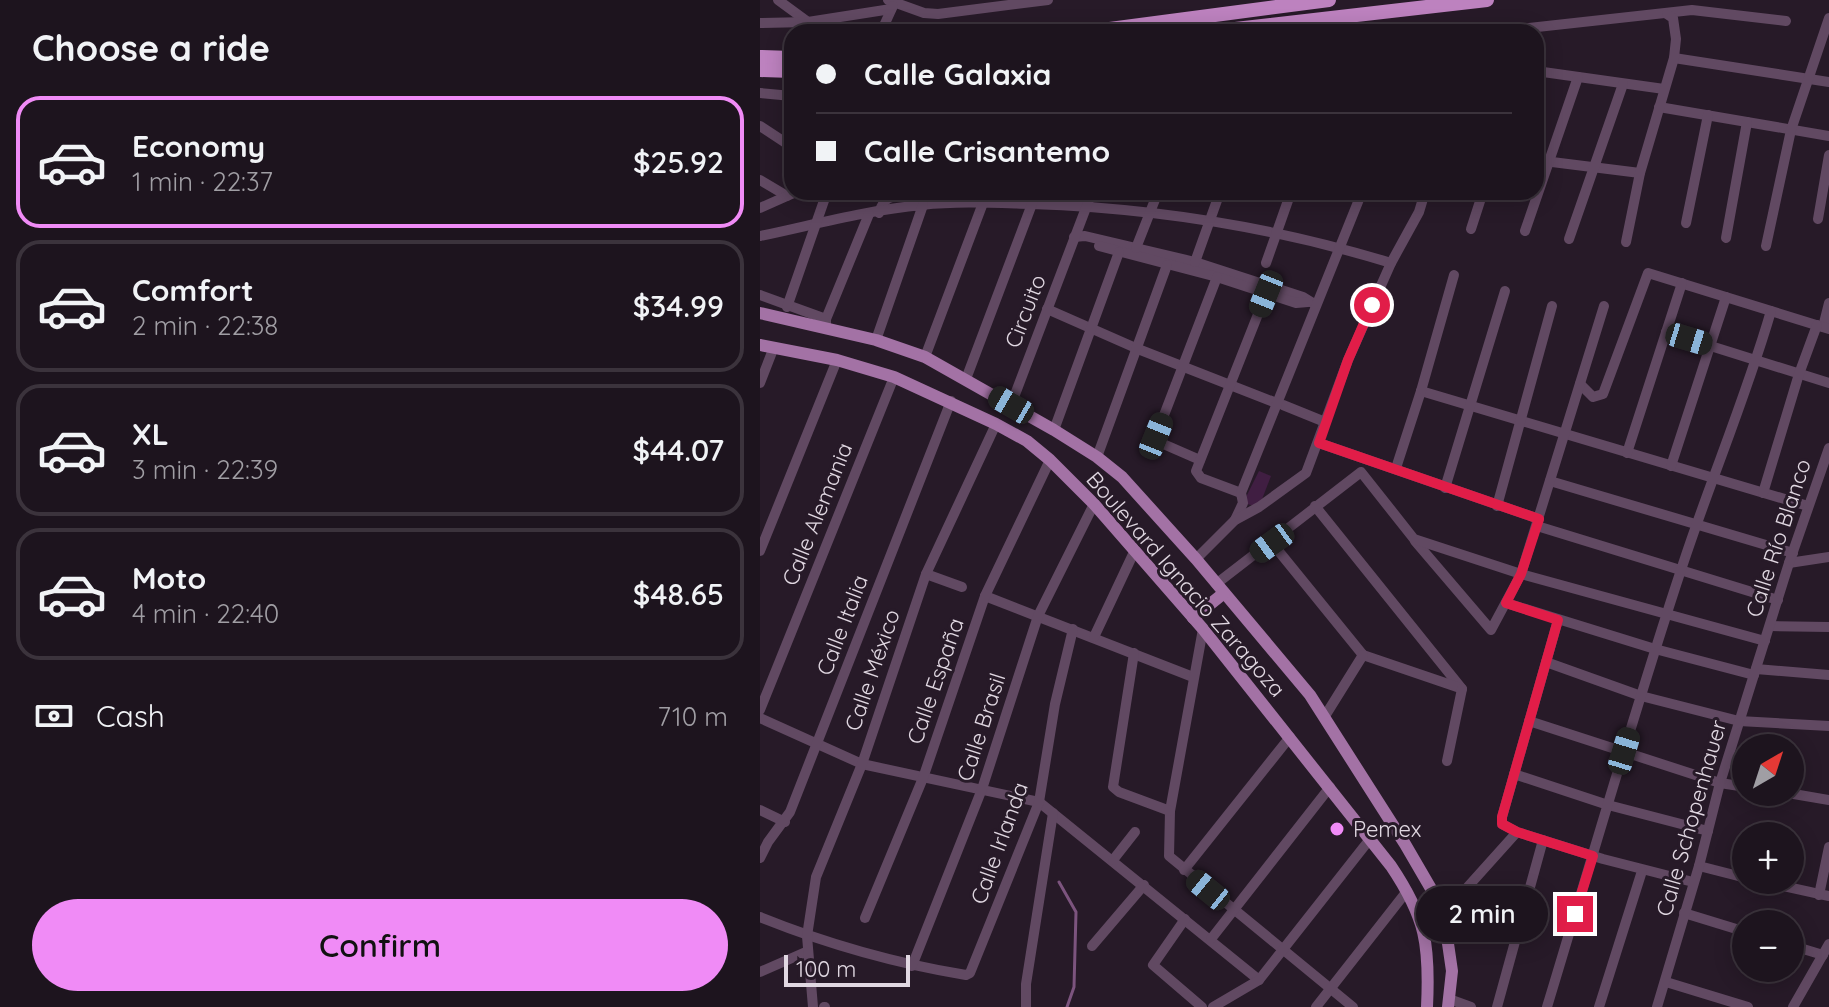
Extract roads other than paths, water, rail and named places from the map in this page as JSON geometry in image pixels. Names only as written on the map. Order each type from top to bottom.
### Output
[{"type":"highway","points":[[1148,24],[1329,0]]},
{"type":"highway","points":[[1278,24],[1487,0]]},
{"type":"highway","points":[[760,57],[784,58]]},
{"type":"highway","points":[[760,70],[784,71]]},
{"type":"main road","name":"Boulevard Ignacio Zaragoza","points":[[760,313],[826,324],[925,357],[1054,430],[1122,477],[1196,559],[1325,716],[1437,899],[1450,947],[1452,971],[1448,1003]]},
{"type":"main road","name":"Boulevard Ignacio Zaragoza","points":[[760,345],[837,360],[894,377],[996,424],[1027,441],[1050,460],[1094,504],[1203,629],[1330,787],[1407,891],[1418,913],[1428,948],[1427,1007]]},
{"type":"main road","points":[[1193,618],[1220,588]]},
{"type":"street","points":[[778,0],[808,22]]},
{"type":"street","points":[[760,23],[808,22],[892,3],[938,14],[1048,0]]},
{"type":"street","points":[[884,24],[892,3]]},
{"type":"street","points":[[1544,27],[1692,10],[1786,21]]},
{"type":"street","points":[[1626,242],[1640,173],[1674,58],[1673,18],[1667,14]]},
{"type":"street","points":[[1766,246],[1791,130],[1828,22]]},
{"type":"street","points":[[1674,58],[1829,82]]},
{"type":"street","points":[[1544,72],[1664,89]]},
{"type":"street","points":[[1544,174],[1578,77]]},
{"type":"street","points":[[1569,239],[1623,84]]},
{"type":"street","points":[[760,93],[784,96]]},
{"type":"street","points":[[1659,107],[1829,136]]},
{"type":"street","points":[[1686,223],[1708,115]]},
{"type":"street","points":[[1726,238],[1747,122]]},
{"type":"street","points":[[760,126],[784,142]]},
{"type":"street","points":[[1818,219],[1829,155]]},
{"type":"street","points":[[1544,161],[1640,173]]},
{"type":"street","points":[[760,180],[784,190]]},
{"type":"street","points":[[760,208],[784,198]]},
{"type":"street","points":[[787,307],[825,200]]},
{"type":"street","points":[[760,236],[953,200]]},
{"type":"street","points":[[973,200],[983,203],[1086,206],[1208,220],[1339,248],[1391,263]]},
{"type":"street","points":[[966,379],[1032,200]]},
{"type":"street","name":"Circuito","points":[[1011,405],[1089,200]]},
{"type":"street","points":[[1136,248],[1154,200]]},
{"type":"street","points":[[1195,262],[1217,200]]},
{"type":"street","points":[[1266,263],[1288,200]]},
{"type":"street","points":[[1235,520],[1243,503],[1241,493],[1281,404],[1312,303],[1359,200]]},
{"type":"street","points":[[1196,559],[1235,520],[1259,507],[1309,468],[1348,360],[1423,200]]},
{"type":"street","points":[[1471,229],[1480,200]]},
{"type":"street","points":[[1525,231],[1535,200]]},
{"type":"street","points":[[925,357],[983,203]]},
{"type":"street","points":[[876,340],[920,205]]},
{"type":"street","points":[[760,295],[826,324],[874,214]]},
{"type":"street","points":[[1077,236],[1195,262],[1288,291],[1312,303]]},
{"type":"street","points":[[1077,236],[1085,242],[1217,277],[1301,304],[1312,303]]},
{"type":"street","points":[[1054,430],[1119,252]]},
{"type":"street","points":[[1097,457],[1167,265]]},
{"type":"street","points":[[1580,384],[1593,397],[1603,394],[1648,273],[1823,327]]},
{"type":"street","points":[[1396,468],[1454,275]]},
{"type":"street","points":[[1200,460],[1156,440],[1156,436],[1217,277]]},
{"type":"street","points":[[1627,453],[1682,283]]},
{"type":"street","points":[[1445,488],[1505,291]]},
{"type":"street","points":[[1241,493],[1197,475],[1200,460],[1266,294]]},
{"type":"street","points":[[1671,466],[1726,297]]},
{"type":"street","points":[[1763,493],[1799,374],[1823,327],[1829,303]]},
{"type":"street","points":[[1497,506],[1552,306]]},
{"type":"street","points":[[1220,588],[1315,506],[1361,472],[1491,630],[1521,574],[1604,306]]},
{"type":"street","points":[[1047,309],[1138,349],[1325,422]]},
{"type":"street","points":[[1547,1007],[1666,613],[1757,360],[1771,311]]},
{"type":"street","points":[[1666,332],[1829,383]]},
{"type":"street","points":[[760,383],[774,347]]},
{"type":"street","points":[[760,551],[837,360]]},
{"type":"street","name":"Calle Alemania","points":[[760,710],[894,377]]},
{"type":"street","points":[[1421,391],[1808,506]]},
{"type":"street","name":"Calle Italia","points":[[760,858],[768,842],[785,822],[951,401]]},
{"type":"street","name":"Calle México","points":[[813,1007],[807,936],[816,877],[862,764],[926,574],[996,424]]},
{"type":"street","points":[[1319,443],[1396,468],[1538,522],[1778,600]]},
{"type":"street","name":"Calle Río Blanco","points":[[1765,641],[1829,448]]},
{"type":"street","name":"Calle España","points":[[865,918],[923,778],[985,596],[1050,460]]},
{"type":"street","points":[[1550,481],[1696,524],[1791,558],[1829,557]]},
{"type":"street","name":"Calle Brasil","points":[[912,966],[982,789],[1038,616],[1094,504]]},
{"type":"street","points":[[1315,506],[1462,689]]},
{"type":"street","points":[[1414,539],[1521,574],[1765,641]]},
{"type":"street","points":[[1272,543],[1363,655],[1462,689]]},
{"type":"street","points":[[1094,637],[1135,550]]},
{"type":"street","points":[[926,574],[962,587]]},
{"type":"street","points":[[985,596],[1193,677]]},
{"type":"street","points":[[1506,603],[1655,649],[1755,672],[1829,675]]},
{"type":"street","points":[[1558,620],[1502,824],[1517,832],[1642,871],[1693,882]]},
{"type":"street","points":[[1770,626],[1829,627]]},
{"type":"street","name":"Calle Irlanda","points":[[912,966],[966,975],[970,973],[1039,802],[1055,704],[1073,629]]},
{"type":"street","points":[[1203,629],[1170,811],[1169,856],[1353,1007]]},
{"type":"street","name":"Calle Schopenhauer","points":[[1657,1007],[1720,783],[1765,641]]},
{"type":"street","points":[[1134,653],[1113,787],[1170,811]]},
{"type":"street","points":[[1325,716],[1363,655]]},
{"type":"street","points":[[1546,662],[1641,696],[1739,721],[1829,726]]},
{"type":"street","points":[[1447,761],[1462,689]]},
{"type":"street","points":[[760,718],[862,764],[1039,802],[1259,980]]},
{"type":"street","points":[[1529,721],[1732,785]]},
{"type":"street","points":[[1184,870],[1290,737]]},
{"type":"street","points":[[1514,774],[1608,805],[1708,831]]},
{"type":"street","points":[[1211,939],[1330,787]]},
{"type":"street","points":[[1804,795],[1826,798]]},
{"type":"street","points":[[760,810],[785,822]]},
{"type":"street","points":[[1026,1007],[1026,984],[1053,813]]},
{"type":"street","points":[[1113,860],[1135,832]]},
{"type":"street","points":[[1455,901],[1517,832]]},
{"type":"street","points":[[1213,1007],[1259,980],[1370,839]]},
{"type":"street","points":[[1497,1007],[1543,840]]},
{"type":"street","points":[[1804,891],[1824,896],[1829,847]]},
{"type":"street","points":[[1699,866],[1732,874]]},
{"type":"street","points":[[1599,1007],[1642,871]]},
{"type":"street","points":[[1092,946],[1144,885]]},
{"type":"street","points":[[1316,1007],[1407,891]]},
{"type":"street","points":[[1684,913],[1732,928]]},
{"type":"street","points":[[760,917],[807,936],[912,966]]},
{"type":"street","points":[[1185,919],[1153,965],[1202,1007]]},
{"type":"street","points":[[1793,1007],[1829,944]]},
{"type":"street","points":[[1804,949],[1823,955]]},
{"type":"street","points":[[760,972],[808,951]]},
{"type":"street","points":[[1666,982],[1748,1007]]},
{"type":"street","points":[[1448,1003],[1471,1007]]},
{"type":"waterway","points":[[1059,882],[1076,912],[1074,987],[1067,1007]]},
{"type":"place","name":"Pemex","points":[[1337,829]]}]
